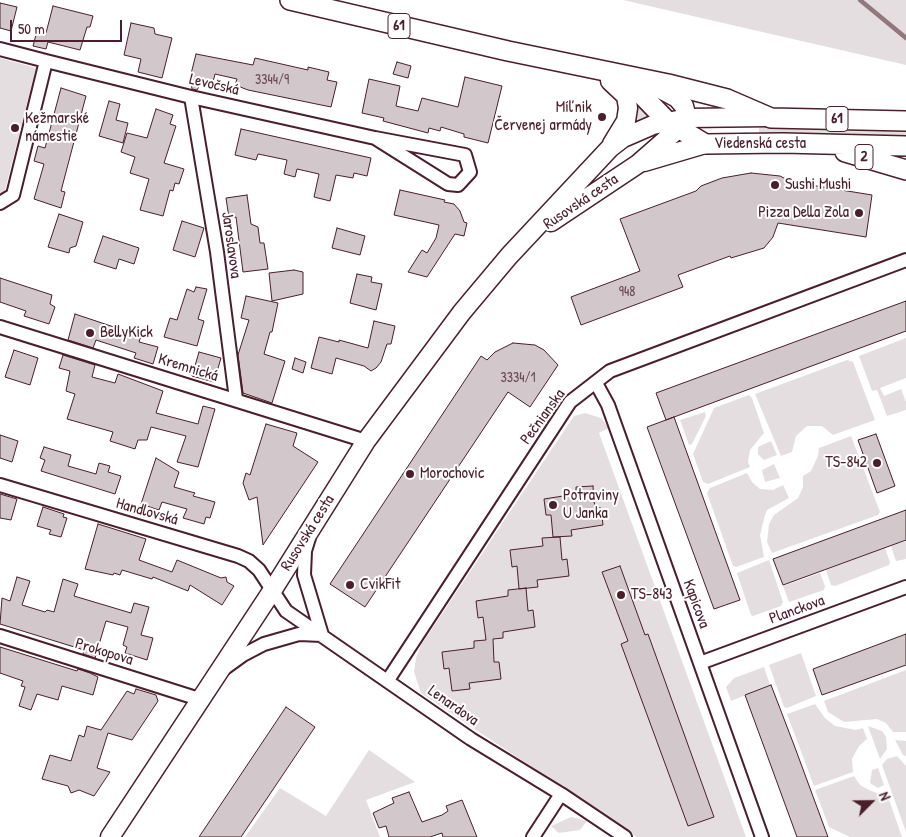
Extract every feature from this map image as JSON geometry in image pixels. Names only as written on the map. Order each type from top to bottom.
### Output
[{"type":"main road","name":"Viedenská cesta","points":[[290,0],[578,66],[635,76],[727,99],[771,118],[905,120]]},
{"type":"main road","name":"Viedenská cesta","points":[[578,66],[610,81],[636,90],[705,144],[906,146]]},
{"type":"main road","name":"2","points":[[823,145],[906,170]]},
{"type":"street","points":[[0,49],[46,61],[13,195],[0,203]]},
{"type":"street","name":"Levočská","points":[[46,61],[191,97],[376,138],[465,155],[470,172],[458,186],[448,184],[376,138]]},
{"type":"street","points":[[635,76],[677,98],[684,106],[677,123]]},
{"type":"street","name":"Rusovská cesta","points":[[610,81],[626,96],[628,108],[624,125],[610,148]]},
{"type":"street","name":"Jaroslavova","points":[[191,97],[215,243],[236,399]]},
{"type":"street","name":"Rusovská cesta","points":[[110,837],[199,699],[272,591],[366,441],[467,306],[523,241],[610,148],[623,138],[677,123],[771,118]]},
{"type":"street","name":"Rusovská cesta","points":[[523,241],[638,164],[677,123]]},
{"type":"street","name":"Rusovská cesta","points":[[638,164],[705,144]]},
{"type":"street","name":"Pečnianska","points":[[388,680],[570,402],[610,372],[906,260]]},
{"type":"street","name":"Kremnická","points":[[0,327],[366,441]]},
{"type":"street","name":"Kapicova","points":[[596,382],[608,405],[762,837]]},
{"type":"street","name":"Handlovská","points":[[0,485],[238,556],[259,570],[272,591]]},
{"type":"street","points":[[215,676],[243,655],[264,644],[299,634],[322,635],[304,575],[305,551],[314,522]]},
{"type":"street","name":"Planckova","points":[[700,663],[906,587]]},
{"type":"street","name":"Lenardova","points":[[272,591],[286,611],[471,739],[561,794],[625,837]]},
{"type":"street","name":"Prokopova","points":[[0,636],[199,699]]},
{"type":"street","points":[[533,837],[561,794]]},
{"type":"shaded area","points":[[623,0],[906,0],[906,65]]},
{"type":"shaded area","name":"Kežmarské námestie","points":[[0,58],[36,68],[4,194],[0,193]]},
{"type":"shaded area","points":[[632,95],[654,116],[633,123]]},
{"type":"shaded area","points":[[759,127],[906,130],[906,136],[759,134]]},
{"type":"shaded area","points":[[906,338],[906,378],[880,388],[884,396],[901,389],[906,402],[906,410],[887,416],[877,390],[872,391],[859,356]]},
{"type":"shaded area","points":[[847,360],[853,362],[875,420],[833,435],[822,426],[807,426],[796,436],[792,452],[781,456],[755,394]]},
{"type":"shaded area","points":[[749,395],[752,398],[764,433],[750,450],[748,462],[750,467],[708,484],[703,482],[693,454],[714,408]]},
{"type":"shaded area","points":[[705,412],[706,416],[692,444],[689,445],[680,420]]},
{"type":"shaded area","points":[[585,413],[601,418],[609,428],[599,433],[746,837],[636,837],[421,693],[414,672],[416,658],[421,645],[574,416]]},
{"type":"shaded area","points":[[851,436],[880,512],[878,515],[772,553],[767,542],[769,524],[774,515],[798,498],[803,487],[803,476],[811,471],[818,456],[819,448]]},
{"type":"shaded area","points":[[771,441],[777,455],[764,460],[758,454],[758,447]]},
{"type":"shaded area","points":[[774,464],[780,478],[765,482],[762,470]]},
{"type":"shaded area","points":[[747,473],[752,482],[760,489],[773,490],[783,485],[789,498],[767,510],[760,535],[764,557],[736,567],[733,566],[707,493],[710,488]]},
{"type":"shaded area","points":[[906,541],[906,559],[896,561],[891,546]]},
{"type":"shaded area","points":[[885,548],[890,562],[889,565],[835,586],[831,585],[826,570]]},
{"type":"shaded area","points":[[769,560],[783,602],[781,606],[753,616],[751,615],[737,573]]},
{"type":"shaded area","points":[[820,573],[825,586],[824,590],[789,602],[783,586]]},
{"type":"shaded area","points":[[801,653],[816,696],[787,708],[784,707],[769,665]]},
{"type":"shaded area","points":[[764,667],[770,685],[731,701],[726,687],[734,678]]},
{"type":"shaded area","points":[[906,670],[906,732],[893,732],[886,723],[877,719],[844,722],[828,712],[824,701]]},
{"type":"shaded area","points":[[815,704],[825,718],[835,726],[856,730],[863,728],[867,739],[859,746],[852,759],[853,772],[814,786],[787,714]]},
{"type":"shaded area","points":[[868,726],[882,731],[886,737],[887,749],[880,759]]},
{"type":"shaded area","points":[[895,740],[906,741],[906,756],[903,755]]},
{"type":"shaded area","points":[[369,750],[415,782],[366,800],[380,837],[245,837],[280,788],[326,816]]},
{"type":"shaded area","points":[[897,756],[906,766],[906,832],[882,765],[887,759]]},
{"type":"shaded area","points":[[878,768],[884,785],[878,788],[870,783],[872,770]]},
{"type":"shaded area","points":[[854,776],[860,785],[869,790],[877,793],[886,791],[902,837],[850,837],[829,827],[815,790]]},
{"type":"shaded area","points":[[571,817],[587,821],[580,830],[559,833],[551,826]]},
{"type":"building","points":[[0,3],[17,7],[11,31],[0,28]]},
{"type":"building","points":[[53,6],[93,16],[90,27],[87,27],[80,50],[48,42],[46,49],[33,46],[37,31],[46,33]]},
{"type":"building","points":[[131,23],[154,28],[155,34],[172,38],[162,78],[138,72],[141,59],[124,55]]},
{"type":"building","points":[[196,54],[253,65],[255,58],[308,70],[308,67],[329,72],[327,80],[337,82],[331,107],[248,90],[235,85],[237,79],[215,74],[213,82],[203,80],[197,90],[192,89],[190,78]]},
{"type":"building","points":[[397,62],[411,66],[408,78],[393,74]]},
{"type":"building","points":[[465,77],[502,86],[488,143],[464,137],[464,134],[441,127],[440,131],[429,128],[428,133],[383,121],[384,118],[362,113],[369,79],[400,86],[396,106],[418,111],[422,98],[458,107]]},
{"type":"building","points":[[61,88],[86,96],[61,191],[65,192],[61,208],[34,199],[44,164],[34,161],[38,146],[45,148]]},
{"type":"building","points":[[109,101],[120,104],[116,120],[128,123],[123,143],[99,136]]},
{"type":"building","points":[[156,109],[173,115],[170,124],[176,126],[164,163],[184,169],[179,184],[175,183],[173,191],[170,190],[163,216],[140,210],[149,179],[130,173],[135,157],[121,152],[127,133],[147,138]]},
{"type":"building","points":[[241,129],[371,158],[367,176],[354,173],[353,178],[336,175],[330,201],[314,197],[319,174],[297,169],[295,177],[284,174],[287,160],[258,154],[256,160],[235,155]]},
{"type":"building","points":[[751,173],[780,176],[792,182],[872,195],[866,237],[778,223],[773,237],[764,248],[731,258],[730,256],[678,275],[683,287],[581,325],[571,297],[640,271],[620,219],[696,191],[701,186],[722,178]]},
{"type":"building","points":[[400,190],[445,200],[444,202],[454,204],[460,211],[464,222],[467,223],[464,236],[455,234],[427,277],[408,272],[422,250],[427,253],[436,238],[439,225],[394,215]]},
{"type":"building","points":[[247,195],[251,224],[258,227],[260,243],[264,243],[268,269],[243,272],[236,217],[229,218],[226,198]]},
{"type":"building","points":[[59,214],[83,222],[76,246],[70,248],[69,253],[48,247]]},
{"type":"building","points":[[182,221],[204,228],[195,257],[173,250]]},
{"type":"building","points":[[337,228],[365,236],[360,255],[332,248]]},
{"type":"building","points":[[103,236],[139,248],[134,264],[119,259],[116,269],[94,262]]},
{"type":"building","points":[[294,270],[303,272],[303,294],[272,301],[269,273]]},
{"type":"building","points":[[357,274],[372,277],[371,282],[382,284],[376,310],[350,303]]},
{"type":"building","points":[[0,278],[52,295],[50,304],[55,307],[49,324],[24,316],[26,311],[0,302]]},
{"type":"building","points":[[196,287],[207,289],[198,319],[204,321],[197,346],[164,337],[170,318],[177,320],[187,289],[194,292]]},
{"type":"building","points":[[246,296],[278,303],[272,332],[270,332],[264,354],[285,361],[272,403],[243,393],[238,355],[249,320],[241,318]]},
{"type":"building","points":[[906,301],[906,331],[666,420],[656,393]]},
{"type":"building","points":[[75,314],[141,336],[139,342],[158,347],[153,364],[134,358],[136,353],[96,340],[93,348],[68,340]]},
{"type":"building","points":[[374,321],[395,326],[391,344],[387,344],[381,362],[376,368],[371,371],[364,366],[336,358],[332,374],[311,368],[319,337],[368,348]]},
{"type":"building","points":[[513,343],[535,345],[544,350],[558,365],[530,407],[508,392],[365,607],[330,584],[481,356],[487,360],[495,352]]},
{"type":"building","points":[[14,350],[38,358],[30,385],[5,377]]},
{"type":"building","points":[[199,352],[221,358],[214,382],[192,376]]},
{"type":"building","points":[[63,355],[95,365],[92,377],[115,383],[118,374],[163,391],[156,413],[198,424],[203,406],[215,409],[198,467],[177,462],[186,436],[151,427],[147,440],[138,440],[135,449],[110,441],[113,432],[67,419],[75,394],[66,391],[70,371],[59,368]]},
{"type":"building","points":[[295,358],[306,362],[303,373],[292,369]]},
{"type":"building","points":[[674,417],[740,600],[714,609],[647,427]]},
{"type":"building","points":[[266,424],[297,433],[293,446],[318,462],[263,545],[257,497],[249,500],[243,483],[246,473],[250,475]]},
{"type":"building","name":"TS-842","points":[[876,434],[895,486],[877,493],[858,440]]},
{"type":"building","points":[[0,435],[18,441],[12,462],[0,458]]},
{"type":"building","points":[[44,447],[71,455],[68,466],[96,474],[99,463],[110,466],[108,472],[121,476],[115,494],[41,471],[45,460],[40,458]]},
{"type":"building","points":[[156,458],[179,472],[174,487],[195,493],[193,496],[215,502],[210,518],[206,517],[204,524],[183,518],[187,509],[162,502],[159,510],[141,504]]},
{"type":"building","points":[[593,486],[594,502],[596,508],[601,508],[603,525],[571,530],[572,536],[553,537],[551,515],[546,515],[544,499],[576,494],[576,487]]},
{"type":"building","points":[[0,494],[17,499],[11,520],[0,518]]},
{"type":"building","points":[[43,507],[64,514],[63,517],[67,518],[61,537],[49,534],[51,530],[37,526]]},
{"type":"building","points":[[906,510],[906,540],[783,585],[773,559]]},
{"type":"building","points":[[98,524],[146,539],[139,560],[172,572],[177,560],[221,578],[226,577],[227,582],[234,586],[222,605],[190,585],[188,591],[153,577],[152,579],[122,570],[120,575],[114,573],[113,575],[85,569]]},
{"type":"building","points":[[560,537],[562,560],[567,559],[569,576],[537,580],[538,587],[519,589],[517,566],[512,567],[510,550],[543,546],[542,538]]},
{"type":"building","points":[[620,566],[645,635],[648,634],[714,817],[688,826],[621,644],[628,641],[602,572]]},
{"type":"building","points":[[17,577],[30,581],[22,605],[45,612],[47,610],[54,612],[63,579],[78,584],[74,596],[131,613],[134,603],[149,607],[141,635],[153,638],[147,660],[125,653],[127,647],[123,645],[128,627],[106,621],[95,658],[83,654],[84,650],[0,624],[2,598],[10,601]]},
{"type":"building","points":[[526,588],[528,611],[533,610],[535,627],[503,632],[503,638],[493,639],[494,662],[499,662],[501,679],[469,683],[470,689],[452,691],[449,668],[444,669],[442,652],[474,648],[474,641],[486,640],[483,617],[478,618],[476,601],[508,596],[508,590]]},
{"type":"building","points":[[906,634],[906,665],[822,695],[813,669]]},
{"type":"building","points":[[0,647],[77,671],[78,669],[98,677],[93,695],[62,686],[58,700],[37,694],[31,710],[19,706],[25,687],[21,686],[23,681],[0,673]]},
{"type":"building","points":[[771,685],[828,837],[797,837],[745,695]]},
{"type":"building","points":[[136,689],[156,695],[158,701],[132,740],[108,733],[97,768],[110,772],[94,796],[79,790],[71,793],[68,786],[42,779],[50,755],[71,761],[79,735],[84,737],[87,726],[101,730],[127,691],[134,694]]},
{"type":"building","points":[[286,707],[315,727],[241,837],[199,837]]},
{"type":"building","points":[[409,792],[422,822],[442,815],[448,811],[446,806],[462,800],[477,837],[443,837],[442,833],[430,837],[389,837],[386,826],[379,828],[373,813],[394,803],[392,798]]},
{"type":"waterway","points":[[860,0],[906,38]]},
{"type":"place","name":"Míľnik Červenej armády","points":[[602,117]]},
{"type":"place","name":"Kežmarské námestie","points":[[15,128]]},
{"type":"place","name":"Sushi Mushi","points":[[775,185]]},
{"type":"place","name":"Pizza Della Zola","points":[[859,213]]},
{"type":"place","name":"BellyKick","points":[[90,333]]},
{"type":"place","name":"TS-842","points":[[877,463]]},
{"type":"place","name":"Morochovic","points":[[410,474]]},
{"type":"place","name":"Potraviny U Janka","points":[[553,505]]},
{"type":"place","name":"CvikFit","points":[[350,585]]},
{"type":"place","name":"TS-843","points":[[621,595]]}]
